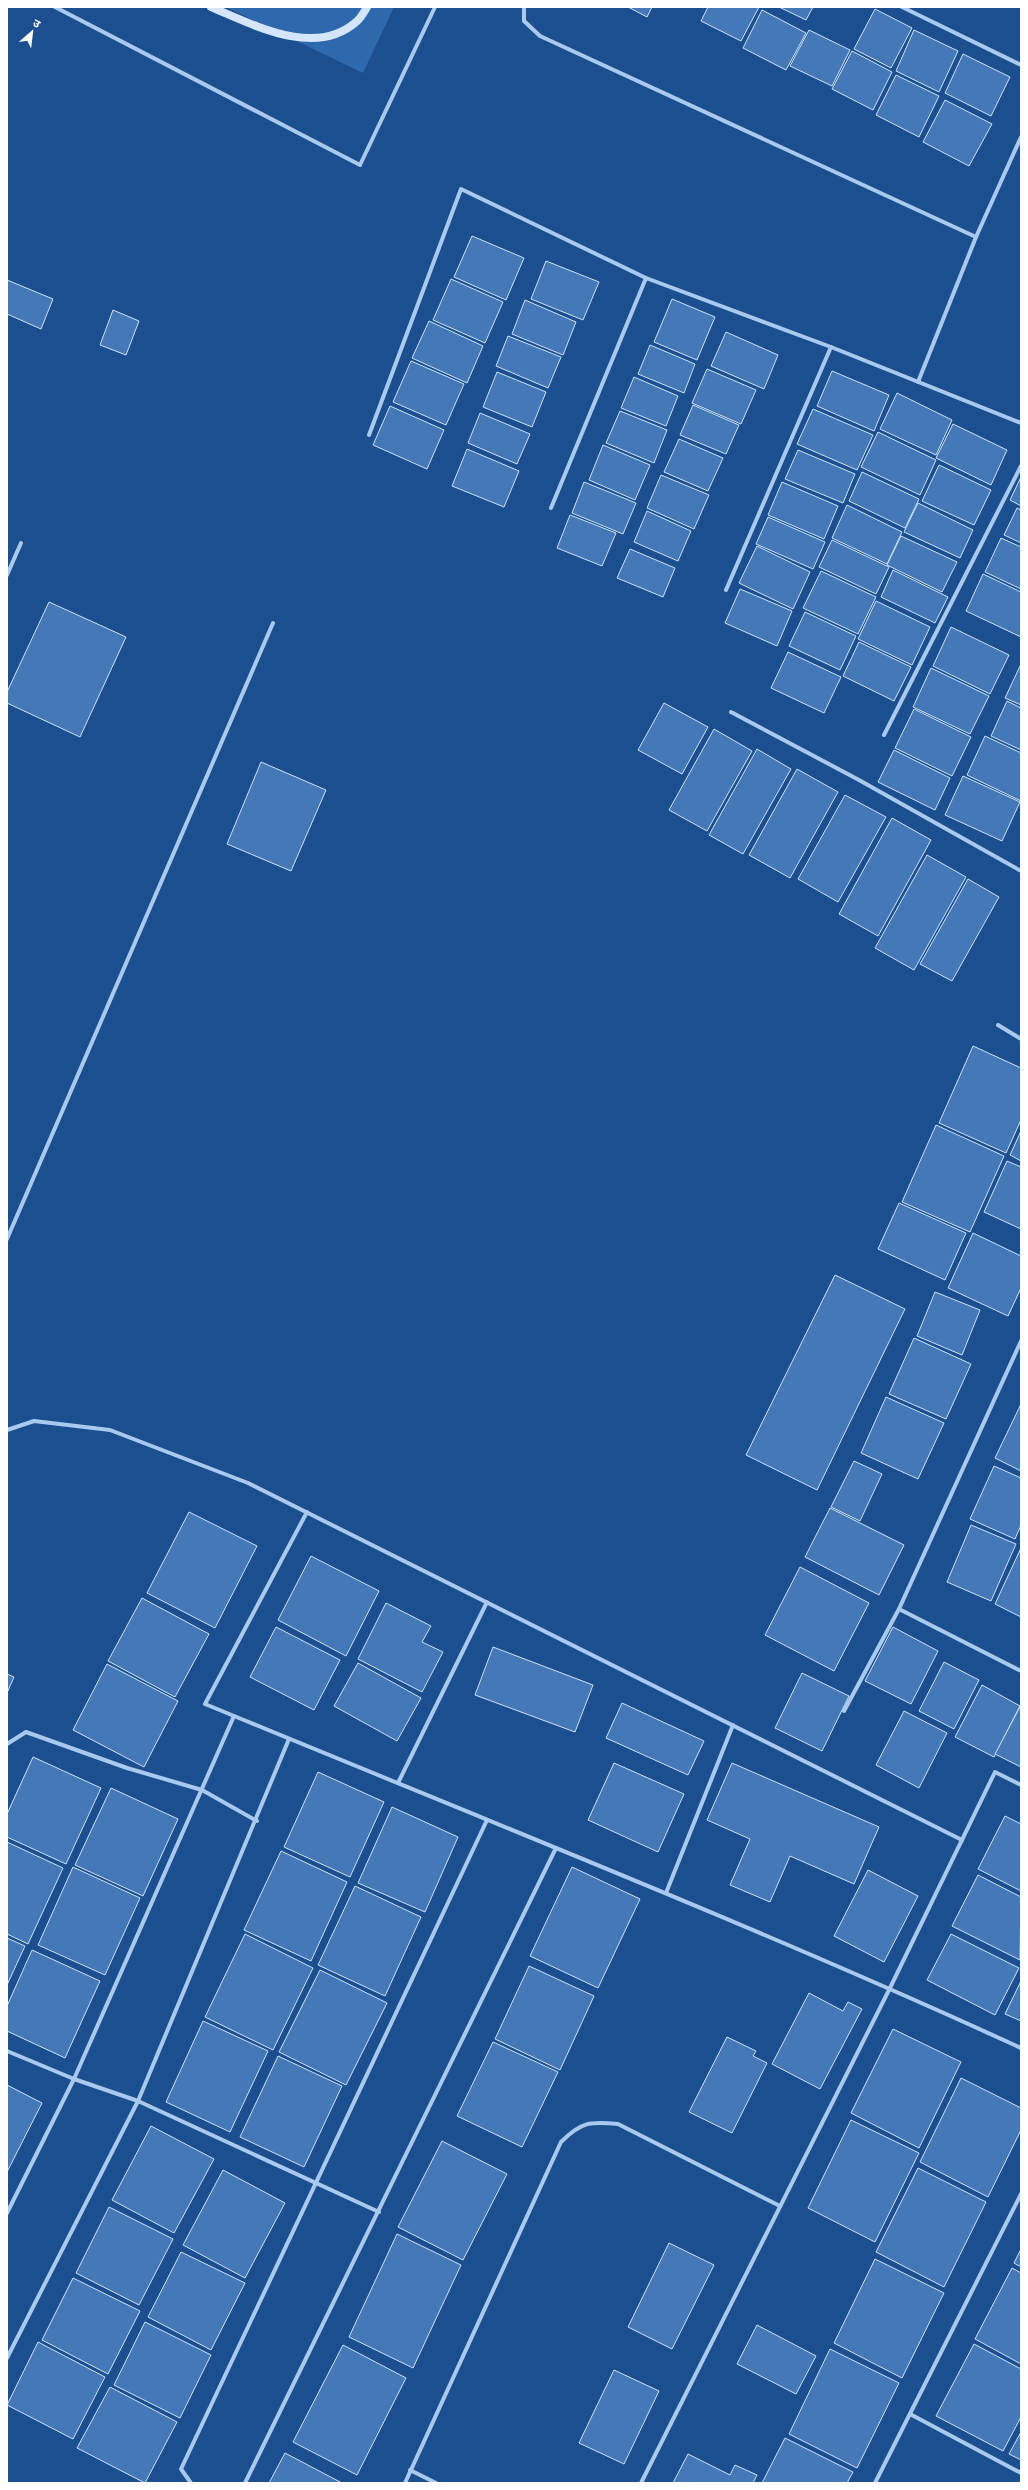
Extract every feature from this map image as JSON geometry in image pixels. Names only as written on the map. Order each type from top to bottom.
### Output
[{"type":"street","points":[[55,7],[360,164],[435,7]]},
{"type":"street","points":[[211,7],[262,29],[297,38],[332,36],[356,22],[367,7]]},
{"type":"street","points":[[524,7],[524,21],[540,36],[976,237]]},
{"type":"street","points":[[902,7],[1021,65]]},
{"type":"street","points":[[918,382],[976,237],[1021,137]]},
{"type":"street","points":[[369,435],[461,189],[646,278],[831,347],[1021,423]]},
{"type":"street","points":[[552,508],[646,278]]},
{"type":"street","points":[[726,590],[831,347]]},
{"type":"street","points":[[884,735],[1021,466]]},
{"type":"street","points":[[7,575],[21,543]]},
{"type":"street","points":[[7,1239],[273,623]]},
{"type":"street","points":[[731,712],[859,780],[1021,871]]},
{"type":"street","points":[[998,1026],[1021,1039]]},
{"type":"street","points":[[844,1711],[899,1609],[1021,1341]]},
{"type":"street","points":[[7,1430],[34,1421],[110,1430],[248,1483],[962,1840]]},
{"type":"street","points":[[307,1512],[205,1704],[666,1893],[890,1988],[1021,2048]]},
{"type":"street","points":[[398,1783],[487,1602]]},
{"type":"street","points":[[899,1609],[1021,1671]]},
{"type":"street","points":[[7,2213],[74,2079],[234,1716]]},
{"type":"street","points":[[666,1893],[733,1725]]},
{"type":"street","points":[[7,1744],[26,1732],[126,1768],[202,1790],[257,1821]]},
{"type":"street","points":[[7,2358],[138,2101],[257,1821],[289,1739]]},
{"type":"street","points":[[640,2483],[890,1988],[995,1772],[1021,1785]]},
{"type":"street","points":[[191,2483],[181,2469],[487,1820]]},
{"type":"street","points":[[245,2483],[556,1848]]},
{"type":"street","points":[[7,2051],[74,2079],[138,2101],[315,2184],[379,2212]]},
{"type":"street","points":[[405,2483],[561,2142],[576,2128],[597,2122],[618,2124],[780,2206]]},
{"type":"street","points":[[875,2483],[1021,2194]]},
{"type":"street","points":[[910,2414],[1021,2473]]},
{"type":"street","points":[[410,2470],[436,2483]]},
{"type":"shaded area","points":[[226,7],[394,7],[363,73]]},
{"type":"building","points":[[628,7],[652,7],[647,17]]},
{"type":"building","points":[[708,7],[759,7],[741,41],[701,21]]},
{"type":"building","points":[[779,7],[813,7],[806,20]]},
{"type":"building","points":[[875,9],[912,28],[891,68],[854,49]]},
{"type":"building","points":[[762,10],[806,33],[786,70],[743,48]]},
{"type":"building","points":[[809,30],[850,50],[832,86],[790,66]]},
{"type":"building","points":[[914,30],[958,51],[939,92],[896,71]]},
{"type":"building","points":[[852,51],[892,72],[873,110],[832,89]]},
{"type":"building","points":[[963,54],[1010,77],[991,116],[945,93]]},
{"type":"building","points":[[896,75],[939,96],[919,137],[876,115]]},
{"type":"building","points":[[945,100],[992,124],[969,166],[923,142]]},
{"type":"building","points":[[472,236],[524,258],[506,300],[454,277]]},
{"type":"building","points":[[546,261],[599,282],[583,320],[531,299]]},
{"type":"building","points":[[451,279],[503,302],[485,343],[433,320]]},
{"type":"building","points":[[7,280],[53,299],[41,329],[7,314]]},
{"type":"building","points":[[672,299],[715,317],[697,360],[654,342]]},
{"type":"building","points":[[525,300],[576,322],[563,355],[512,334]]},
{"type":"building","points":[[113,310],[139,321],[126,355],[100,345]]},
{"type":"building","points":[[429,321],[483,346],[467,383],[412,358]]},
{"type":"building","points":[[726,332],[778,355],[764,389],[711,366]]},
{"type":"building","points":[[508,336],[561,357],[548,388],[496,366]]},
{"type":"building","points":[[650,345],[695,364],[684,393],[638,374]]},
{"type":"building","points":[[411,361],[464,384],[446,425],[393,402]]},
{"type":"building","points":[[707,369],[756,390],[741,424],[692,403]]},
{"type":"building","points":[[832,371],[889,395],[874,431],[817,406]]},
{"type":"building","points":[[497,372],[546,392],[532,427],[483,407]]},
{"type":"building","points":[[634,377],[678,396],[666,426],[621,408]]},
{"type":"building","points":[[897,393],[952,420],[936,455],[880,429]]},
{"type":"building","points":[[693,405],[739,425],[726,454],[680,435]]},
{"type":"building","points":[[390,406],[444,430],[427,469],[373,445]]},
{"type":"building","points":[[813,409],[873,435],[857,470],[797,444]]},
{"type":"building","points":[[620,411],[667,430],[654,463],[606,443]]},
{"type":"building","points":[[480,413],[530,434],[517,464],[468,443]]},
{"type":"building","points":[[953,424],[1007,450],[991,485],[936,458]]},
{"type":"building","points":[[878,432],[936,460],[920,495],[861,467]]},
{"type":"building","points":[[679,439],[723,458],[708,491],[664,472]]},
{"type":"building","points":[[603,445],[650,465],[635,500],[589,480]]},
{"type":"building","points":[[467,449],[519,471],[504,507],[452,486]]},
{"type":"building","points":[[798,450],[855,474],[843,503],[785,479]]},
{"type":"building","points":[[939,465],[991,490],[974,525],[922,501]]},
{"type":"building","points":[[862,472],[919,499],[905,528],[849,501]]},
{"type":"building","points":[[661,475],[709,495],[694,529],[647,508]]},
{"type":"building","points":[[1021,477],[1021,506],[1010,500]]},
{"type":"building","points":[[584,482],[636,503],[623,534],[572,513]]},
{"type":"building","points":[[782,482],[838,506],[824,539],[768,515]]},
{"type":"building","points":[[918,503],[973,530],[960,558],[904,532]]},
{"type":"building","points":[[847,505],[902,532],[887,564],[832,538]]},
{"type":"building","points":[[1017,508],[1021,510],[1021,543],[1004,535]]},
{"type":"building","points":[[647,511],[691,531],[678,561],[634,542]]},
{"type":"building","points":[[570,515],[616,533],[602,566],[557,548]]},
{"type":"building","points":[[768,517],[825,542],[813,569],[756,544]]},
{"type":"building","points":[[901,536],[957,562],[942,592],[887,565]]},
{"type":"building","points":[[1001,538],[1021,547],[1021,589],[985,572]]},
{"type":"building","points":[[832,540],[889,567],[876,594],[819,567]]},
{"type":"building","points":[[757,546],[810,572],[793,609],[739,583]]},
{"type":"building","points":[[630,549],[675,568],[663,597],[617,578]]},
{"type":"building","points":[[893,570],[948,597],[935,623],[881,597]]},
{"type":"building","points":[[821,571],[876,597],[858,634],[803,608]]},
{"type":"building","points":[[983,574],[1021,592],[1021,637],[966,611]]},
{"type":"building","points":[[740,589],[792,611],[777,646],[725,623]]},
{"type":"building","points":[[876,601],[930,627],[912,665],[858,639]]},
{"type":"building","points":[[49,602],[126,637],[80,737],[7,703],[7,692]]},
{"type":"building","points":[[805,612],[856,636],[840,670],[789,646]]},
{"type":"building","points":[[951,627],[1009,655],[990,694],[933,666]]},
{"type":"building","points":[[859,642],[911,667],[894,701],[843,676]]},
{"type":"building","points":[[788,652],[841,677],[824,713],[771,688]]},
{"type":"building","points":[[1021,664],[1021,705],[1005,698]]},
{"type":"building","points":[[931,668],[989,696],[970,734],[913,707]]},
{"type":"building","points":[[1007,701],[1021,708],[1021,750],[991,736]]},
{"type":"building","points":[[664,703],[708,727],[682,774],[638,750]]},
{"type":"building","points":[[914,709],[971,737],[952,776],[895,748]]},
{"type":"building","points":[[714,729],[752,751],[707,831],[669,810]]},
{"type":"building","points":[[985,736],[1021,753],[1021,801],[967,775]]},
{"type":"building","points":[[757,749],[791,769],[743,854],[709,835]]},
{"type":"building","points":[[894,750],[950,778],[935,810],[878,782]]},
{"type":"building","points":[[261,762],[326,790],[291,871],[227,844]]},
{"type":"building","points":[[797,769],[838,792],[790,878],[749,855]]},
{"type":"building","points":[[963,776],[1020,802],[1002,841],[945,815]]},
{"type":"building","points":[[845,795],[886,817],[838,902],[798,879]]},
{"type":"building","points":[[892,818],[931,840],[878,936],[839,914]]},
{"type":"building","points":[[927,855],[966,877],[914,970],[875,948]]},
{"type":"building","points":[[968,879],[999,897],[952,981],[920,964]]},
{"type":"building","points":[[973,1046],[1021,1068],[1021,1120],[1006,1153],[939,1123]]},
{"type":"building","points":[[936,1125],[1004,1156],[970,1232],[902,1202]]},
{"type":"building","points":[[1021,1131],[1021,1161],[1010,1155]]},
{"type":"building","points":[[1007,1161],[1021,1167],[1021,1229],[984,1212]]},
{"type":"building","points":[[899,1203],[966,1233],[945,1280],[878,1249]]},
{"type":"building","points":[[973,1233],[1021,1256],[1021,1288],[1008,1316],[948,1288]]},
{"type":"building","points":[[835,1275],[905,1309],[817,1490],[746,1455]]},
{"type":"building","points":[[935,1292],[980,1310],[962,1355],[917,1336]]},
{"type":"building","points":[[914,1338],[971,1364],[946,1419],[889,1394]]},
{"type":"building","points":[[886,1397],[944,1423],[918,1479],[861,1453]]},
{"type":"building","points":[[1021,1404],[1021,1471],[995,1458]]},
{"type":"building","points":[[854,1461],[882,1474],[860,1521],[831,1507]]},
{"type":"building","points":[[994,1466],[1021,1478],[1021,1525],[1015,1539],[970,1519]]},
{"type":"building","points":[[830,1508],[904,1545],[879,1595],[805,1557]]},
{"type":"building","points":[[189,1512],[257,1546],[215,1628],[147,1593]]},
{"type":"building","points":[[971,1525],[1016,1544],[991,1601],[947,1582]]},
{"type":"building","points":[[1021,1548],[1021,1617],[995,1604]]},
{"type":"building","points":[[311,1556],[379,1591],[346,1656],[278,1620]]},
{"type":"building","points":[[800,1567],[869,1603],[834,1671],[765,1635]]},
{"type":"building","points":[[142,1598],[209,1634],[175,1697],[108,1661]]},
{"type":"building","points":[[386,1603],[431,1626],[422,1642],[443,1652],[422,1692],[358,1659]]},
{"type":"building","points":[[276,1627],[340,1660],[314,1710],[250,1677]]},
{"type":"building","points":[[893,1627],[938,1651],[911,1704],[865,1681]]},
{"type":"building","points":[[493,1647],[593,1685],[575,1732],[475,1695]]},
{"type":"building","points":[[944,1662],[979,1680],[954,1729],[919,1711]]},
{"type":"building","points":[[358,1663],[421,1698],[397,1741],[334,1706]]},
{"type":"building","points":[[107,1664],[178,1701],[144,1767],[73,1730]]},
{"type":"building","points":[[802,1673],[849,1696],[822,1751],[775,1728]]},
{"type":"building","points":[[7,1674],[14,1677],[7,1693]]},
{"type":"building","points":[[982,1685],[1020,1706],[994,1757],[955,1737]]},
{"type":"building","points":[[622,1703],[704,1741],[688,1775],[606,1738]]},
{"type":"building","points":[[1021,1705],[1021,1767],[995,1754]]},
{"type":"building","points":[[904,1711],[947,1733],[919,1788],[876,1765]]},
{"type":"building","points":[[33,1757],[101,1788],[66,1864],[7,1837],[7,1814]]},
{"type":"building","points":[[614,1763],[684,1794],[658,1852],[588,1820]]},
{"type":"building","points":[[732,1763],[879,1827],[854,1884],[790,1856],[770,1902],[730,1885],[750,1839],[707,1820]]},
{"type":"building","points":[[318,1772],[384,1802],[350,1877],[284,1847]]},
{"type":"building","points":[[111,1788],[178,1819],[143,1896],[75,1865]]},
{"type":"building","points":[[392,1807],[458,1837],[425,1912],[358,1883]]},
{"type":"building","points":[[1005,1816],[1021,1824],[1021,1891],[978,1869]]},
{"type":"building","points":[[7,1842],[63,1868],[28,1944],[7,1934]]},
{"type":"building","points":[[281,1851],[347,1882],[311,1961],[244,1930]]},
{"type":"building","points":[[73,1867],[140,1898],[105,1975],[38,1945]]},
{"type":"building","points":[[572,1867],[640,1899],[598,1988],[530,1956]]},
{"type":"building","points":[[868,1870],[918,1896],[884,1962],[834,1936]]},
{"type":"building","points":[[978,1875],[1021,1897],[1020,1960],[952,1926]]},
{"type":"building","points":[[355,1886],[421,1917],[385,1996],[318,1965]]},
{"type":"building","points":[[245,1934],[313,1968],[273,2050],[205,2017]]},
{"type":"building","points":[[951,1934],[1019,1968],[995,2015],[927,1980]]},
{"type":"building","points":[[7,1938],[25,1946],[7,1985]]},
{"type":"building","points":[[32,1950],[100,1981],[65,2058],[7,2031],[7,2006]]},
{"type":"building","points":[[529,1966],[594,1996],[560,2070],[495,2039]]},
{"type":"building","points":[[320,1970],[387,2003],[346,2085],[279,2052]]},
{"type":"building","points":[[1021,1981],[1021,2021],[1005,2014]]},
{"type":"building","points":[[809,1993],[843,2011],[848,2002],[862,2009],[820,2089],[772,2064]]},
{"type":"building","points":[[203,2021],[268,2051],[230,2132],[166,2102]]},
{"type":"building","points":[[893,2029],[961,2062],[919,2148],[851,2113]]},
{"type":"building","points":[[727,2037],[756,2051],[753,2056],[767,2063],[732,2133],[689,2112]]},
{"type":"building","points":[[493,2042],[558,2072],[522,2147],[457,2116]]},
{"type":"building","points":[[278,2056],[342,2086],[304,2167],[240,2137]]},
{"type":"building","points":[[961,2078],[1021,2108],[1021,2130],[988,2197],[920,2162]]},
{"type":"building","points":[[7,2085],[42,2103],[7,2172]]},
{"type":"building","points":[[851,2120],[919,2153],[875,2242],[808,2208]]},
{"type":"building","points":[[151,2126],[214,2159],[174,2233],[112,2200]]},
{"type":"building","points":[[442,2141],[507,2174],[463,2260],[398,2227]]},
{"type":"building","points":[[918,2168],[986,2202],[944,2287],[876,2252]]},
{"type":"building","points":[[223,2170],[285,2203],[245,2278],[183,2245]]},
{"type":"building","points":[[109,2207],[173,2239],[139,2305],[76,2273]]},
{"type":"building","points":[[397,2234],[461,2265],[413,2368],[349,2337]]},
{"type":"building","points":[[669,2243],[714,2265],[672,2349],[628,2327]]},
{"type":"building","points":[[1021,2249],[1021,2267],[1014,2263]]},
{"type":"building","points":[[181,2252],[245,2283],[211,2350],[148,2317]]},
{"type":"building","points":[[875,2259],[944,2293],[902,2378],[834,2343]]},
{"type":"building","points":[[1012,2268],[1021,2273],[1021,2364],[975,2339]]},
{"type":"building","points":[[73,2278],[140,2311],[108,2374],[42,2340]]},
{"type":"building","points":[[145,2322],[211,2355],[180,2418],[114,2385]]},
{"type":"building","points":[[757,2325],[816,2356],[796,2394],[737,2364]]},
{"type":"building","points":[[38,2342],[105,2377],[73,2439],[7,2405]]},
{"type":"building","points":[[974,2344],[1021,2369],[1021,2417],[1003,2451],[936,2416]]},
{"type":"building","points":[[343,2345],[406,2378],[357,2475],[293,2442]]},
{"type":"building","points":[[830,2349],[899,2383],[857,2468],[789,2434]]},
{"type":"building","points":[[614,2370],[659,2391],[624,2464],[579,2443]]},
{"type":"building","points":[[110,2387],[177,2422],[145,2483],[77,2448]]},
{"type":"building","points":[[1021,2432],[1021,2460],[1009,2454]]},
{"type":"building","points":[[785,2438],[853,2472],[847,2483],[762,2483]]},
{"type":"building","points":[[285,2453],[342,2483],[269,2483]]},
{"type":"building","points":[[688,2454],[730,2475],[735,2465],[757,2475],[753,2483],[673,2483]]}]
